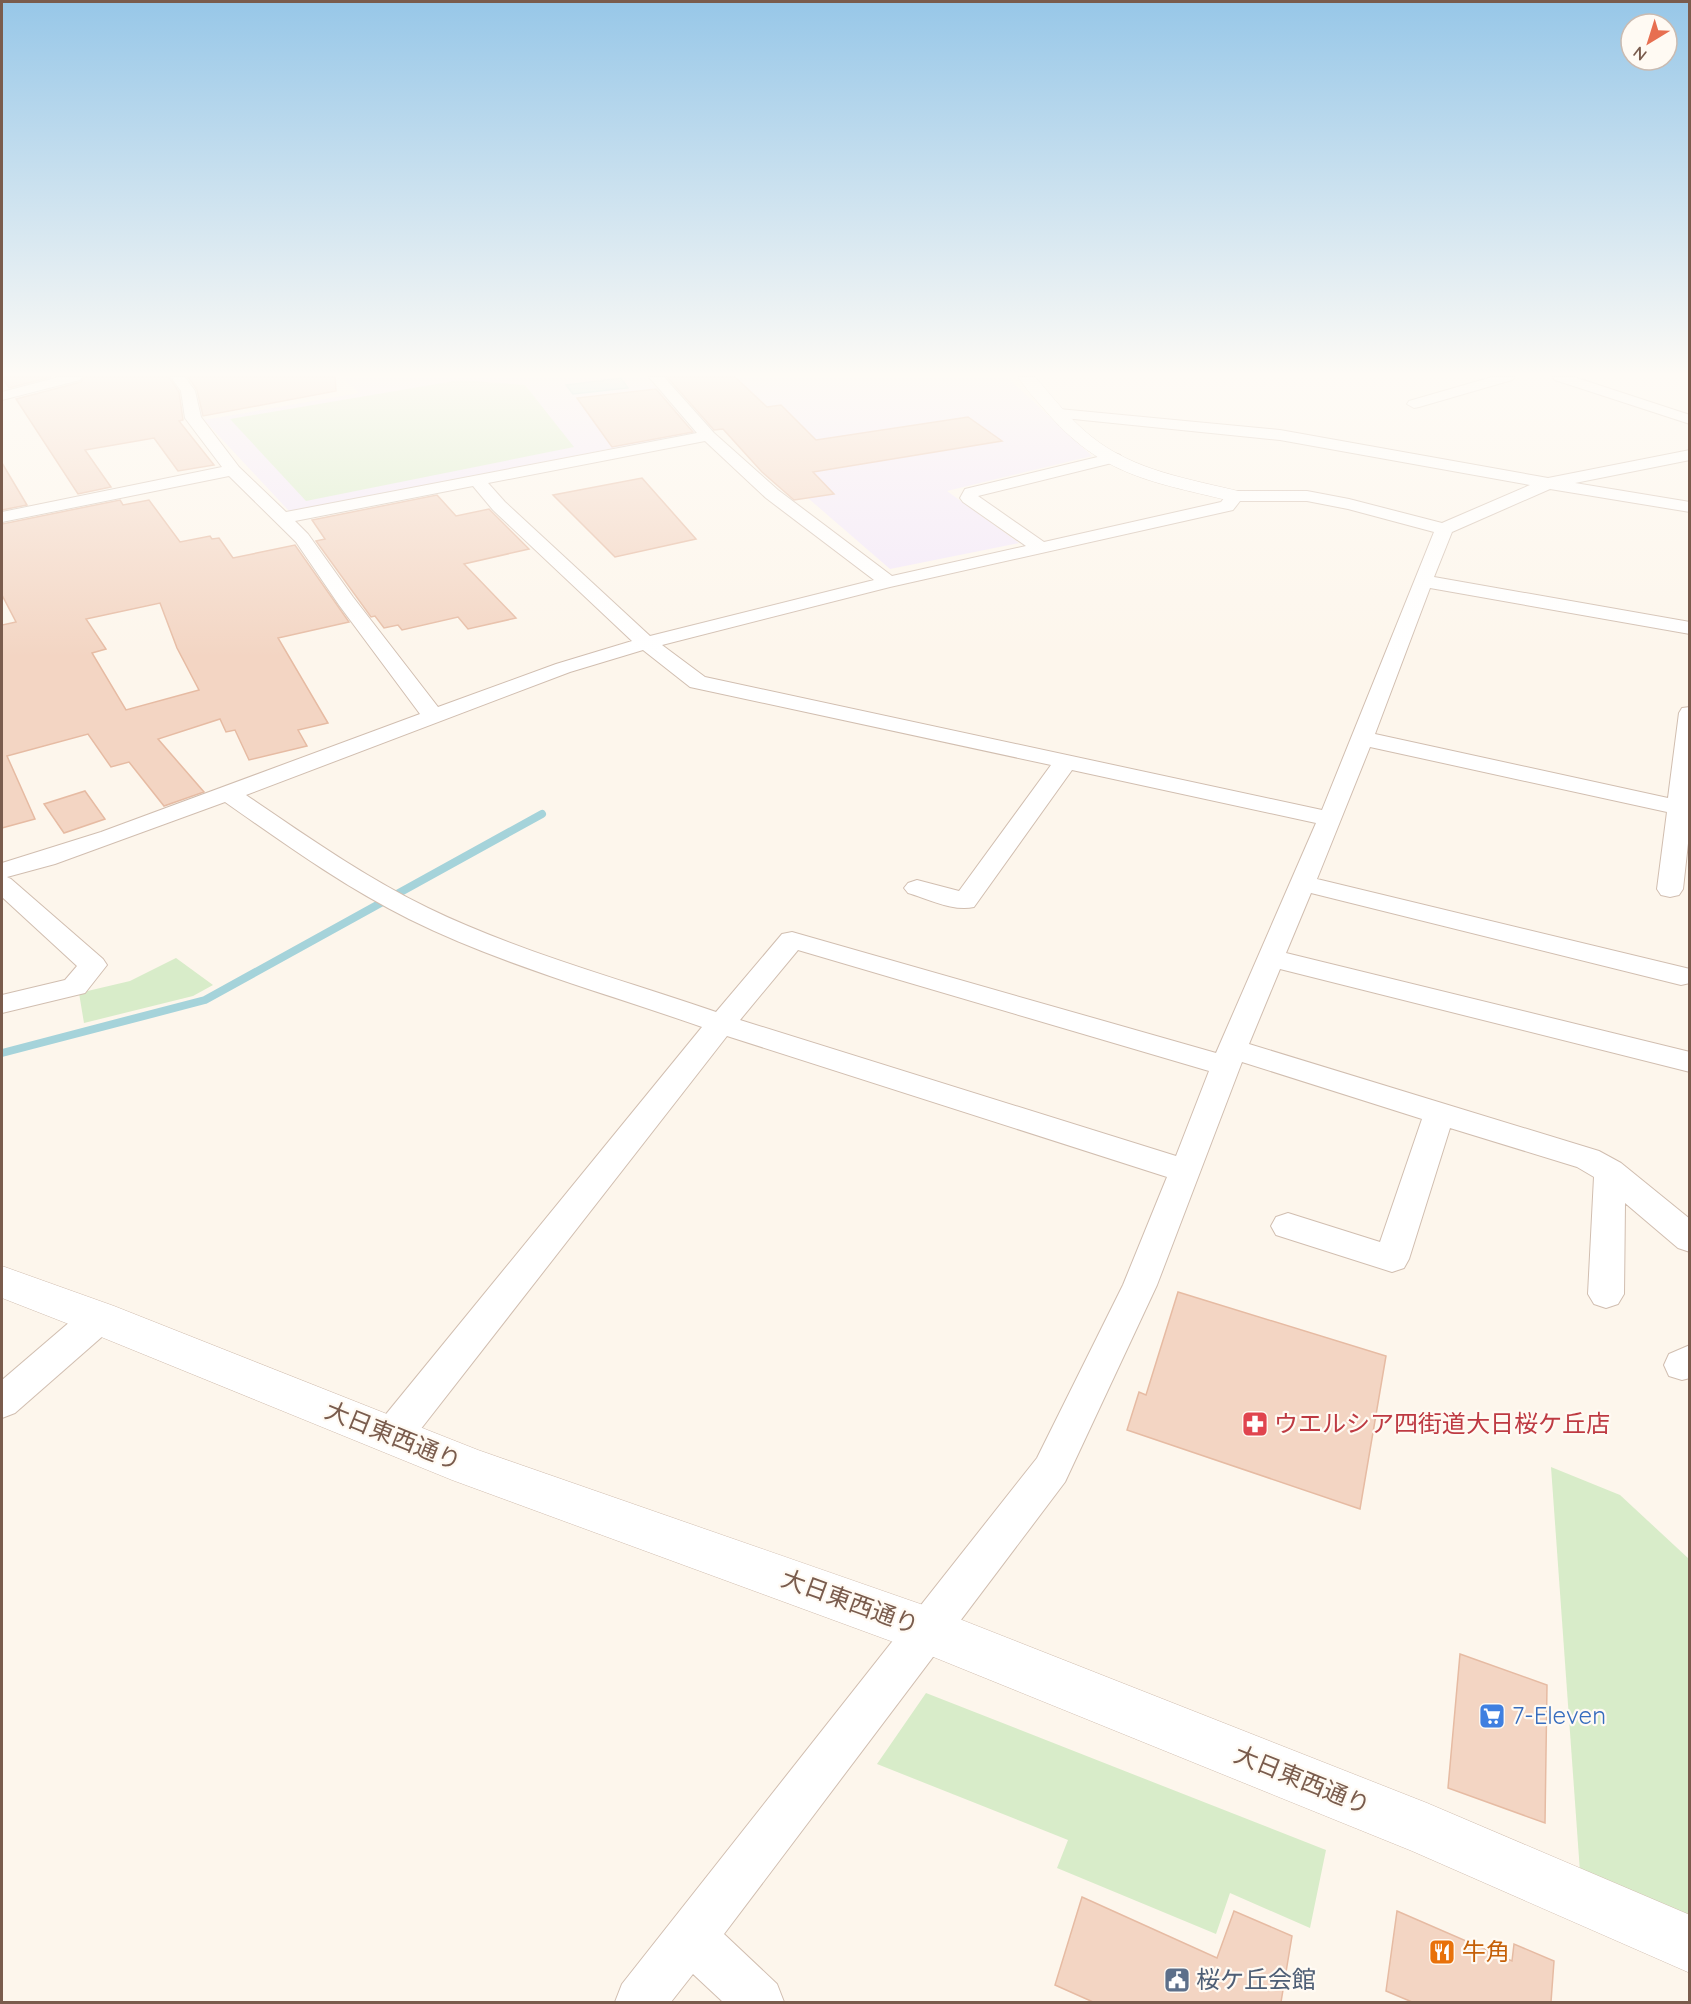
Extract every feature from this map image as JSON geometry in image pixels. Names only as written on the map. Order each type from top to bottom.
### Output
[{"type":"street","points":[[2,517],[230,471]]},
{"type":"street","points":[[234,471],[302,538],[346,601],[434,717]]},
{"type":"street","points":[[282,518],[526,471]]},
{"type":"street","points":[[746,471],[772,494],[889,582]]},
{"type":"street","points":[[1041,548],[969,498],[971,493],[1063,471]]},
{"type":"street","points":[[1146,471],[1165,478],[1235,496],[1307,496],[1349,504],[1444,529],[1549,483],[1611,471]]},
{"type":"street","points":[[1479,471],[1689,507]]},
{"type":"street","points":[[476,480],[499,506],[646,643],[698,682],[1330,819]]},
{"type":"street","points":[[2,871],[45,859],[229,794],[563,668],[646,643],[889,582],[1227,506],[1235,496]]},
{"type":"street","points":[[640,2002],[1052,1470],[1140,1285],[1229,1057],[1330,819],[1444,529]]},
{"type":"street","points":[[1422,581],[1689,628]]},
{"type":"street","points":[[1670,889],[1684,809],[1689,713]]},
{"type":"street","points":[[1362,738],[1684,809]]},
{"type":"street","points":[[917,888],[965,901],[1065,763]]},
{"type":"street","points":[[229,794],[346,874],[392,900],[492,944],[721,1024],[1186,1171]]},
{"type":"street","points":[[1301,883],[1681,976]]},
{"type":"street","points":[[2,884],[93,965],[75,987],[2,1004]]},
{"type":"street","points":[[392,1436],[721,1024],[792,940],[1439,1113],[1588,1159],[1610,1171],[1689,1239]]},
{"type":"street","points":[[1270,958],[1689,1062]]},
{"type":"street","points":[[1288,1226],[1392,1259],[1439,1113]]},
{"type":"street","points":[[1606,1294],[1610,1171]]},
{"type":"street","name":"大日東西通り","points":[[2,1282],[99,1318],[468,1466],[929,1631],[1427,1830],[1689,1944]]},
{"type":"street","points":[[2,1402],[99,1318]]},
{"type":"street","points":[[691,1937],[759,2002]]},
{"type":"shaded area","points":[[251,471],[510,471],[293,512],[289,511]]},
{"type":"shaded area","points":[[776,471],[1032,471],[947,491],[1019,543],[890,569]]},
{"type":"green space","points":[[278,471],[457,471],[306,501]]},
{"type":"green space","points":[[176,958],[213,985],[193,996],[84,1023],[79,993],[130,981]]},
{"type":"green space","points":[[1551,1467],[1620,1495],[1689,1559],[1689,1915],[1580,1872]]},
{"type":"green space","points":[[926,1693],[1326,1850],[1310,1928],[1230,1893],[1216,1934],[1057,1868],[1068,1840],[877,1764]]},
{"type":"building","points":[[2,471],[6,471],[27,505],[2,510]]},
{"type":"building","points":[[63,471],[99,471],[111,487],[78,494]]},
{"type":"building","points":[[761,471],[822,471],[813,472],[834,494],[794,500]]},
{"type":"building","points":[[642,478],[696,539],[615,557],[553,495]]},
{"type":"building","points":[[437,495],[456,516],[489,509],[529,549],[464,564],[516,618],[468,629],[458,617],[402,630],[398,625],[384,628],[375,616],[371,617],[316,541],[325,539],[312,520]]},
{"type":"building","points":[[120,500],[123,505],[149,500],[180,542],[210,536],[212,539],[219,538],[233,558],[295,545],[349,622],[278,638],[328,723],[298,730],[307,746],[249,760],[235,730],[226,732],[220,719],[158,739],[204,792],[164,806],[129,762],[111,767],[88,734],[7,756],[35,819],[2,828],[2,625],[16,622],[2,595],[2,524]],"holes":[[[160,603],[177,648],[199,690],[126,710],[92,653],[106,649],[86,619]]]},
{"type":"building","points":[[85,791],[105,819],[64,833],[44,804]]},
{"type":"building","points":[[1178,1292],[1386,1356],[1360,1509],[1127,1430],[1139,1392],[1146,1395]]},
{"type":"building","points":[[1460,1654],[1547,1685],[1545,1823],[1448,1788]]},
{"type":"building","points":[[1082,1897],[1217,1958],[1234,1911],[1292,1936],[1281,2002],[1093,2002],[1055,1985]]},
{"type":"building","name":"牛角","points":[[1397,1911],[1512,1961],[1514,1944],[1554,1961],[1551,2002],[1412,2002],[1386,1991]]},
{"type":"waterway","points":[[2,1053],[205,1000],[542,814]]},
{"type":"place","name":"ウエルシア四街道大日桜ケ丘店","points":[[1255,1424]]},
{"type":"place","name":"7-Eleven","points":[[1492,1716]]},
{"type":"place","name":"牛角","points":[[1442,1952]]},
{"type":"place","name":"桜ケ丘会館","points":[[1177,1980]]}]
